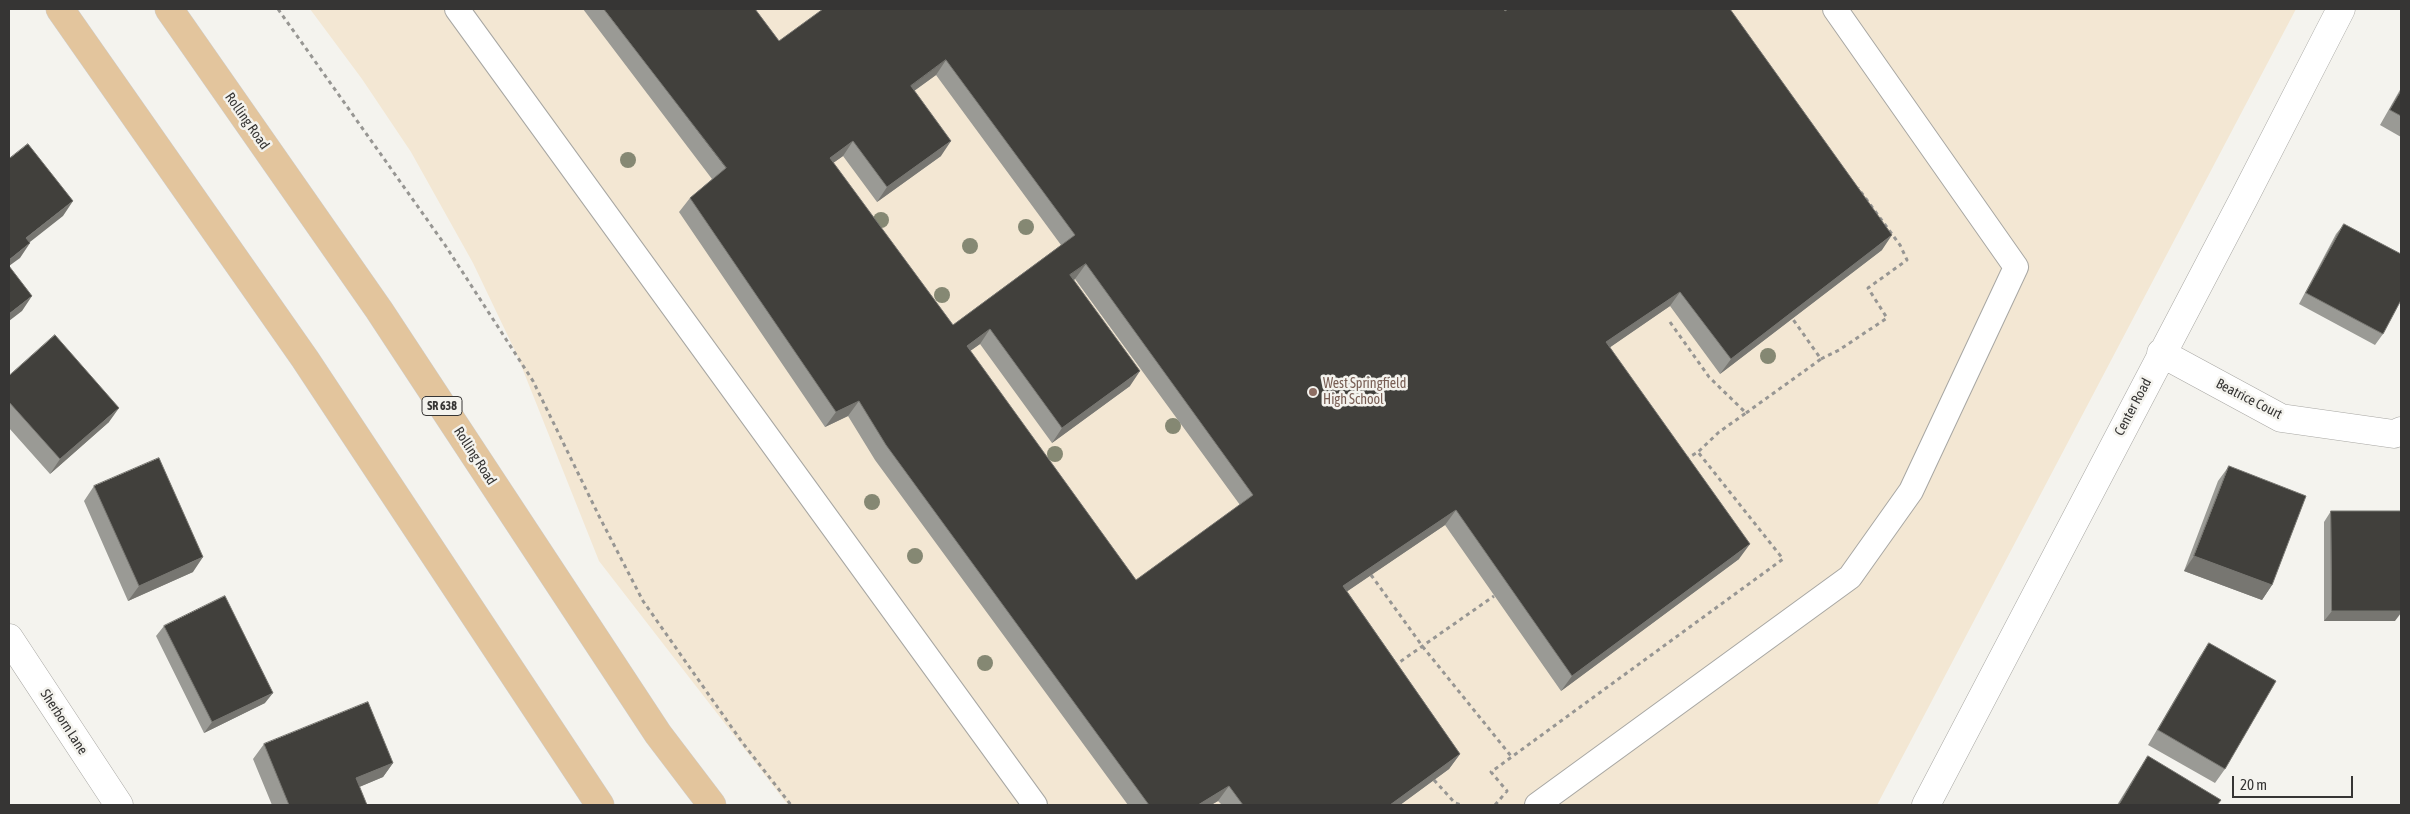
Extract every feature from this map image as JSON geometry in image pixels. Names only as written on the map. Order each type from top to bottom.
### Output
[{"type":"main road","points":[[60,9],[305,359],[600,805]]},
{"type":"main road","name":"Rolling Road","points":[[169,9],[379,310],[658,734],[712,805]]},
{"type":"street","name":"Center Road","points":[[1926,805],[2341,9]]},
{"type":"street","name":"Beatrice Court","points":[[2161,353],[2281,418],[2394,434],[2401,431]]},
{"type":"street","name":"Sherborn Lane","points":[[9,638],[119,805]]},
{"type":"lane","points":[[457,9],[1036,805]]},
{"type":"lane","points":[[1537,805],[1850,577],[1911,491],[2016,267],[1835,9]]},
{"type":"path","points":[[278,9],[445,245],[532,380],[598,516],[643,601],[742,742],[791,805]]},
{"type":"path","points":[[1682,462],[1698,452],[1719,432],[1821,359],[1839,350],[1887,318],[1868,288],[1907,260],[1900,245],[1854,182]]},
{"type":"path","points":[[1792,318],[1821,359]]},
{"type":"path","points":[[1670,322],[1709,377],[1746,413]]},
{"type":"path","points":[[1498,804],[1507,791],[1491,772],[1784,559],[1698,452]]},
{"type":"path","points":[[1371,575],[1423,646],[1511,756]]},
{"type":"path","points":[[1391,668],[1494,596]]},
{"type":"path","points":[[1434,780],[1455,803],[1461,805]]},
{"type":"shaded area","name":"West Springfield High School","points":[[310,9],[2296,9],[1877,805],[788,805],[599,561],[517,355],[473,263],[411,152],[362,79]]},
{"type":"building","points":[[604,9],[755,9],[779,41],[823,9],[1504,9],[1505,11],[1508,9],[1730,9],[1892,235],[1731,359],[1680,292],[1606,342],[1750,544],[1572,676],[1456,510],[1343,586],[1460,754],[1390,805],[1243,805],[1229,786],[1198,805],[1149,805],[886,445],[859,401],[836,412],[690,198],[726,168]],"holes":[[[946,60],[1075,235],[953,325],[830,158],[853,141],[887,187],[951,141],[911,86]],[[1086,264],[1253,495],[1136,580],[967,346],[990,329],[1062,428],[1140,371],[1070,275]]]},
{"type":"building","points":[[2401,91],[2401,116],[2390,110]]},
{"type":"building","points":[[28,144],[73,201],[26,238],[30,243],[9,260],[9,159]]},
{"type":"building","points":[[2344,224],[2401,254],[2401,300],[2383,334],[2306,293]]},
{"type":"building","points":[[9,266],[32,296],[9,314]]},
{"type":"building","points":[[55,335],[119,408],[60,459],[9,402],[9,376]]},
{"type":"building","points":[[159,458],[203,557],[139,586],[94,486]]},
{"type":"building","points":[[2229,466],[2306,496],[2272,585],[2194,556]]},
{"type":"building","points":[[2331,511],[2401,511],[2401,611],[2332,611]]},
{"type":"building","points":[[225,596],[273,693],[212,722],[164,626]]},
{"type":"building","points":[[2209,643],[2276,681],[2225,769],[2158,730]]},
{"type":"building","points":[[368,702],[393,763],[356,778],[367,805],[289,805],[264,744]]},
{"type":"building","points":[[2148,756],[2221,800],[2217,805],[2119,805]]},
{"type":"place","name":"West Springfield High School","points":[[1313,392]]}]
